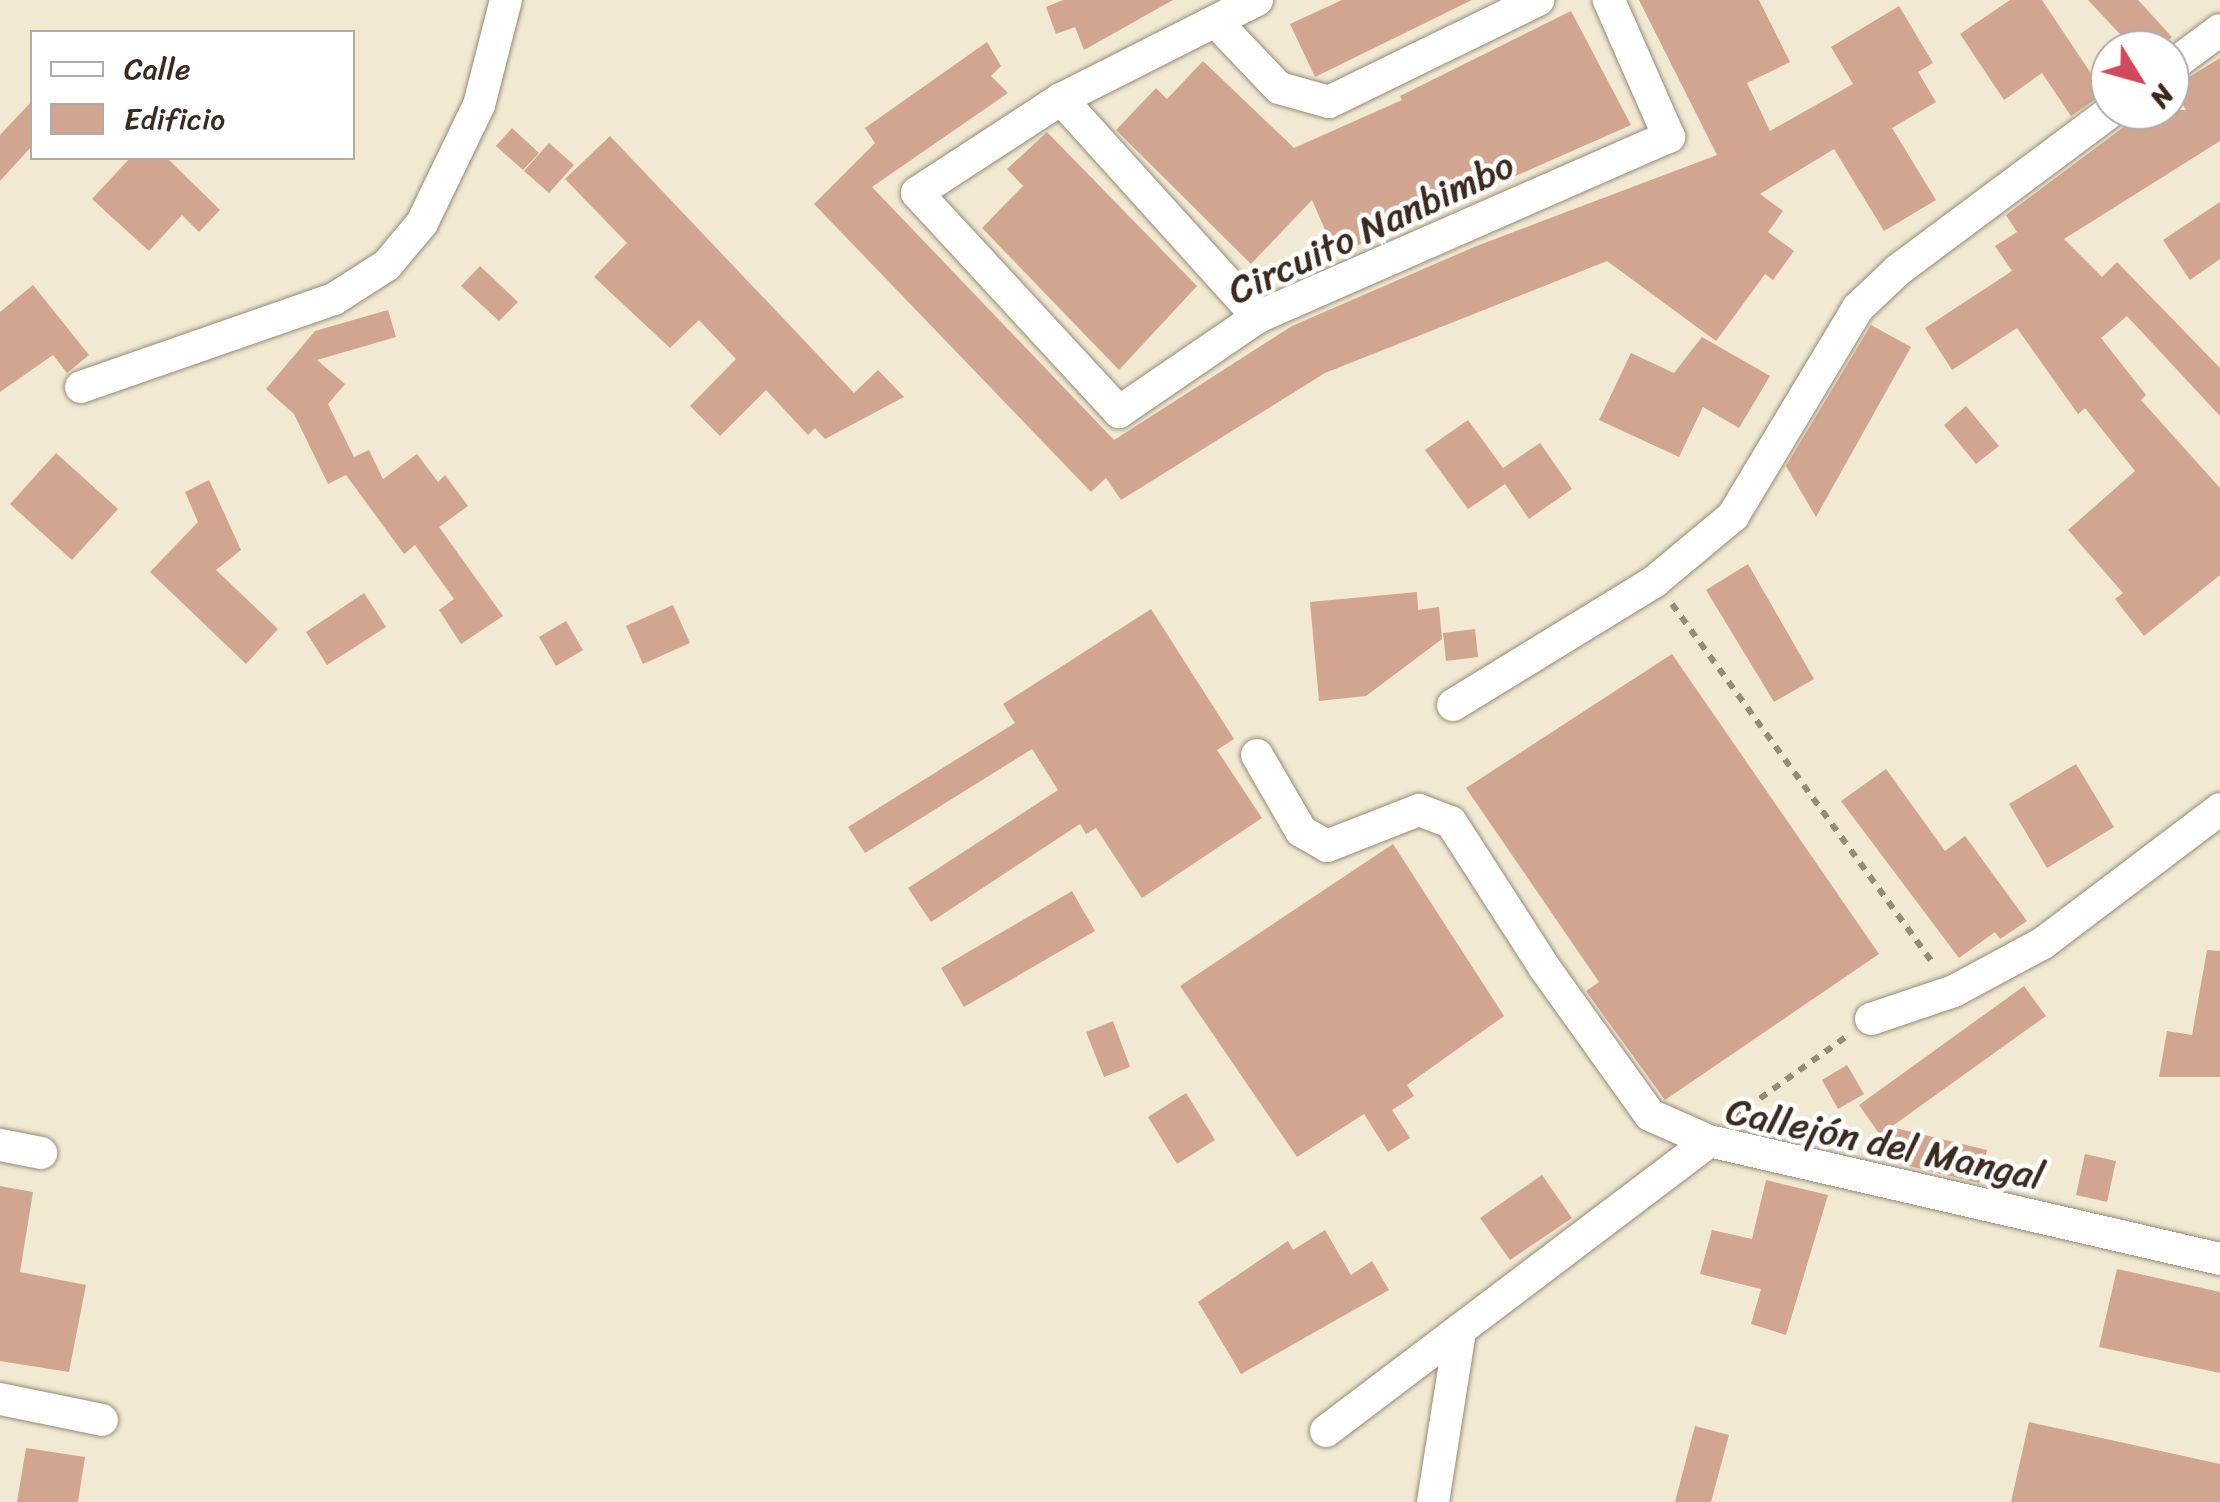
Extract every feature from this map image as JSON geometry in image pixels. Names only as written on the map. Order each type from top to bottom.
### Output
[{"type":"street","points":[[81,387],[334,299],[387,265],[422,224],[479,105],[506,0]]},
{"type":"street","name":"Circuito Nanbimbo","points":[[1257,0],[1219,24],[1061,99],[917,194],[1119,412],[1258,317],[1669,137],[1610,0]]},
{"type":"street","points":[[1219,24],[1279,88],[1329,102],[1538,0]]},
{"type":"street","points":[[2190,52],[2220,30]]},
{"type":"street","points":[[1061,99],[1258,317]]},
{"type":"street","points":[[1453,705],[1655,582],[1733,516],[1858,308],[1898,270],[2090,126]]},
{"type":"street","points":[[1257,755],[1302,831],[1326,846],[1419,810],[1451,822],[1544,968],[1650,1115],[1708,1141]]},
{"type":"street","points":[[1872,1019],[1954,991],[2043,943],[2220,809]]},
{"type":"street","name":"Callejón del Mangal","points":[[1326,1431],[1708,1141],[2220,1259]]},
{"type":"street","points":[[0,1145],[41,1153]]},
{"type":"street","points":[[1433,1502],[1460,1331]]},
{"type":"street","points":[[0,1399],[102,1420]]},
{"type":"path","points":[[1655,582],[1954,991]]},
{"type":"path","points":[[1708,1141],[1872,1019]]},
{"type":"building","points":[[1063,0],[1173,0],[1084,50],[1075,27],[1056,34],[1046,7]]},
{"type":"building","points":[[1342,0],[1472,0],[1315,77],[1290,24]]},
{"type":"building","points":[[1639,0],[1759,0],[1790,62],[1747,83],[1770,131],[1853,84],[1831,47],[1899,6],[1933,63],[1918,72],[1936,102],[1892,128],[1936,200],[1884,231],[1834,149],[1760,194],[1783,211],[1768,232],[1794,251],[1773,280],[1765,274],[1716,341],[1607,261],[1325,373],[1121,500],[1106,478],[1091,492],[814,204],[875,143],[865,128],[987,42],[1001,66],[991,76],[1008,93],[872,187],[1114,440],[1292,326],[1474,247],[1717,155]]},
{"type":"building","points":[[2010,0],[2042,0],[2090,72],[2090,103],[2071,116],[2042,73],[2004,100],[1960,34]]},
{"type":"building","points":[[2088,0],[2138,0],[2166,30],[2116,30]]},
{"type":"building","points":[[1571,11],[1631,125],[1336,255],[1312,200],[1251,264],[1116,130],[1156,88],[1167,99],[1203,61],[1294,148],[1402,100],[1400,96]]},
{"type":"building","points":[[2220,58],[2220,141],[2064,239],[2102,277],[2117,262],[2220,368],[2220,416],[2127,316],[2101,338],[2146,395],[2141,400],[2220,488],[2220,575],[2144,636],[2115,599],[2123,593],[2068,530],[2135,471],[2085,408],[2078,414],[2017,328],[1952,370],[1925,328],[2012,271],[1995,246],[2017,232],[2006,215],[2120,130],[2190,130],[2190,77]]},
{"type":"building","points":[[30,103],[30,148],[0,181],[0,135]]},
{"type":"building","points":[[512,128],[539,153],[523,170],[496,146]]},
{"type":"building","points":[[1047,132],[1197,286],[1119,370],[982,228],[1023,186],[1007,169]]},
{"type":"building","points":[[610,136],[854,393],[878,370],[904,397],[825,439],[815,428],[808,435],[766,390],[720,436],[690,406],[736,359],[699,320],[670,348],[594,277],[627,243],[565,179]]},
{"type":"building","points":[[549,143],[574,165],[549,193],[524,171]]},
{"type":"building","points":[[128,160],[169,160],[220,210],[199,232],[182,215],[149,251],[92,199]]},
{"type":"building","points":[[2220,202],[2220,259],[2190,280],[2163,240]]},
{"type":"building","points":[[480,266],[518,302],[499,321],[461,286]]},
{"type":"building","points":[[33,285],[89,355],[67,373],[53,355],[0,392],[0,312]]},
{"type":"building","points":[[388,310],[396,337],[317,360],[345,384],[328,404],[354,457],[369,450],[383,479],[417,454],[438,482],[445,475],[468,506],[439,527],[503,616],[461,644],[439,610],[454,599],[415,545],[404,554],[346,475],[328,484],[294,414],[266,389],[315,331]]},
{"type":"building","points":[[1871,325],[1911,347],[1816,517],[1786,466]]},
{"type":"building","points":[[1702,337],[1770,376],[1739,428],[1703,407],[1679,457],[1599,420],[1631,353],[1674,373]]},
{"type":"building","points":[[1966,406],[1999,446],[1976,464],[1944,425]]},
{"type":"building","points":[[1468,420],[1503,468],[1540,443],[1572,489],[1529,519],[1505,484],[1468,509],[1425,450]]},
{"type":"building","points":[[56,453],[118,509],[72,560],[10,504]]},
{"type":"building","points":[[209,480],[241,550],[216,570],[278,629],[246,664],[150,572],[198,522],[185,492]]},
{"type":"building","points":[[1748,564],[1814,679],[1774,702],[1706,590]]},
{"type":"building","points":[[1417,592],[1418,610],[1439,607],[1442,639],[1366,696],[1319,701],[1310,602]]},
{"type":"building","points":[[364,593],[386,627],[327,665],[306,632]]},
{"type":"building","points":[[673,605],[690,643],[643,664],[626,626]]},
{"type":"building","points":[[1151,609],[1234,739],[1217,750],[1262,818],[1142,898],[1096,828],[1086,834],[1080,824],[931,922],[908,888],[1058,790],[1032,749],[865,853],[848,827],[1015,723],[1003,704]]},
{"type":"building","points":[[566,621],[583,650],[556,666],[539,637]]},
{"type":"building","points":[[1475,629],[1478,657],[1446,661],[1443,633]]},
{"type":"building","points":[[1672,654],[1879,954],[1665,1100],[1586,991],[1599,982],[1466,788]]},
{"type":"building","points":[[2076,764],[2114,827],[2047,868],[2009,804]]},
{"type":"building","points":[[1886,769],[1945,851],[1965,836],[2027,921],[2000,939],[1995,932],[1959,958],[1841,801]]},
{"type":"building","points":[[1393,844],[1504,1016],[1407,1085],[1414,1096],[1392,1110],[1410,1138],[1388,1152],[1364,1114],[1297,1157],[1180,986]]},
{"type":"building","points":[[1072,891],[1095,931],[964,1007],[941,968]]},
{"type":"building","points":[[2207,950],[2220,951],[2220,1077],[2159,1077],[2167,1031],[2192,1035]]},
{"type":"building","points":[[2024,986],[2046,1016],[1891,1127],[1987,1150],[1979,1183],[1888,1161],[1890,1149],[1859,1105]]},
{"type":"building","points":[[1113,1021],[1130,1067],[1104,1077],[1086,1032]]},
{"type":"building","points":[[1847,1065],[1864,1094],[1838,1109],[1822,1080]]},
{"type":"building","points":[[1186,1093],[1215,1140],[1177,1164],[1148,1117]]},
{"type":"building","points":[[2085,1154],[2116,1161],[2107,1202],[2076,1195]]},
{"type":"building","points":[[1542,1175],[1572,1218],[1510,1260],[1480,1218]]},
{"type":"building","points":[[1766,1180],[1828,1195],[1786,1335],[1751,1324],[1761,1289],[1700,1274],[1712,1230],[1752,1239]]},
{"type":"building","points":[[0,1186],[33,1192],[20,1272],[86,1285],[69,1372],[0,1361]]},
{"type":"building","points":[[1325,1230],[1351,1275],[1372,1261],[1389,1290],[1241,1374],[1198,1302],[1288,1241],[1293,1250]]},
{"type":"building","points":[[2117,1269],[2220,1292],[2220,1373],[2099,1347]]},
{"type":"building","points":[[2029,1422],[2220,1464],[2220,1502],[2011,1502]]},
{"type":"building","points":[[1695,1426],[1729,1435],[1711,1502],[1675,1502]]},
{"type":"building","points":[[26,1448],[85,1457],[78,1502],[17,1502]]}]
